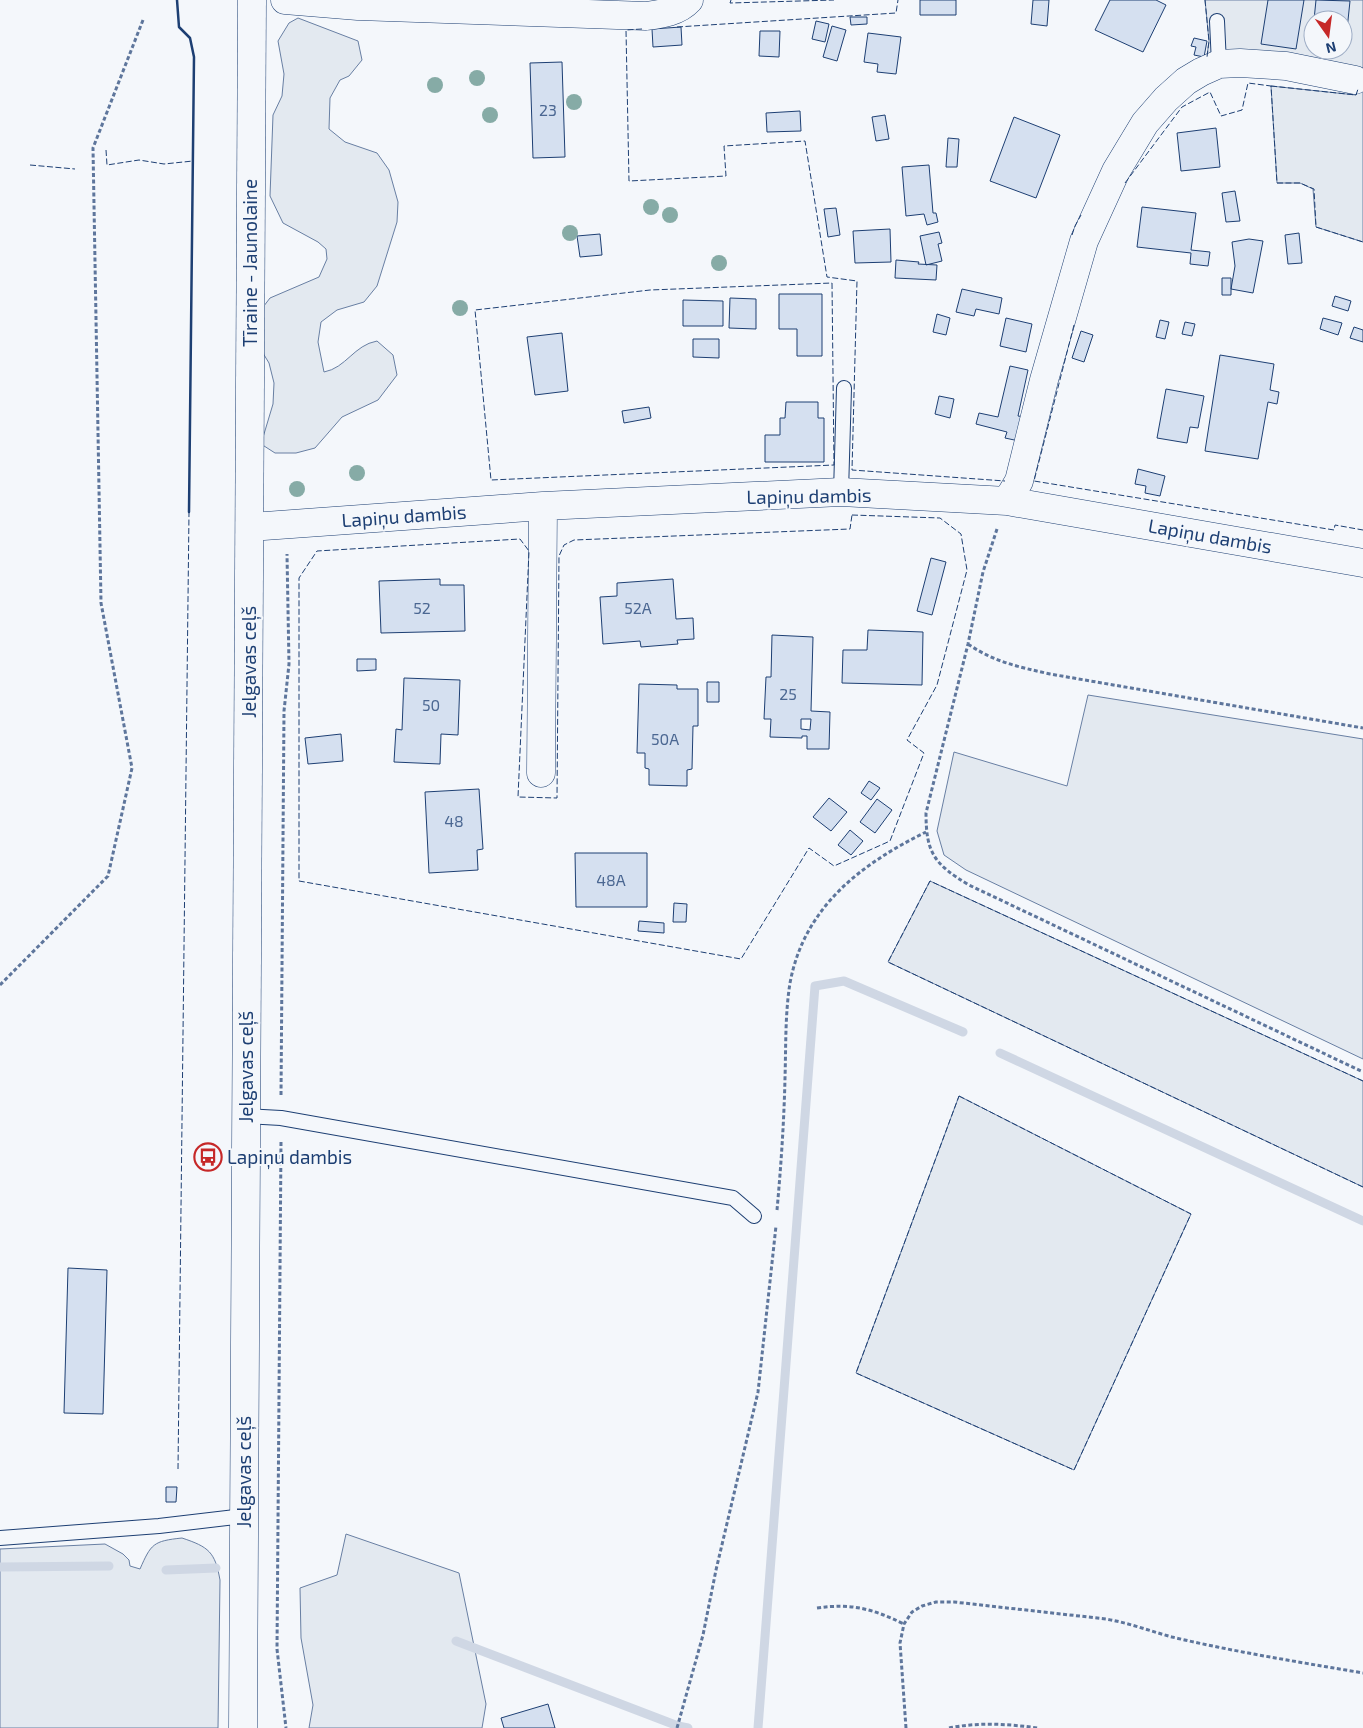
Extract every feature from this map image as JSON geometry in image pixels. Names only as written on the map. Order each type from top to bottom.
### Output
[{"type":"street","name":"Tīraine - Jaunolaine","points":[[250,527],[252,0]]},
{"type":"street","points":[[285,0],[358,6],[646,16],[665,13],[684,6],[688,0]]},
{"type":"street","points":[[1007,501],[1019,481],[1044,380],[1084,241],[1116,171],[1145,124],[1166,99],[1186,81],[1219,64],[1240,63],[1286,66],[1355,80]]},
{"type":"street","name":"Lapiņu dambis","points":[[250,527],[542,506],[841,492],[1007,501],[1363,563]]},
{"type":"street","points":[[541,773],[542,506]]},
{"type":"street","name":"Jelgavas ceļš","points":[[243,1728],[250,527]]},
{"type":"lane","points":[[1217,21],[1219,64]]},
{"type":"lane","points":[[841,492],[844,388]]},
{"type":"lane","points":[[246,1116],[281,1118],[733,1198],[754,1216]]},
{"type":"lane","points":[[0,1538],[159,1526],[244,1516]]},
{"type":"path","points":[[0,985],[108,876],[132,768],[101,603],[93,148],[143,20]]},
{"type":"path","points":[[1007,501],[983,572],[968,644],[926,813],[926,832],[931,852],[950,874],[969,885],[1363,1072]]},
{"type":"path","points":[[286,1728],[277,1649],[284,711],[289,664],[287,524]]},
{"type":"path","points":[[968,644],[984,655],[1013,666],[1050,674],[1363,728]]},
{"type":"path","points":[[777,1211],[785,1101],[787,1009],[790,983],[796,960],[816,917],[831,899],[873,862],[926,832]]},
{"type":"path","points":[[677,1728],[703,1635],[716,1570],[758,1392],[776,1220]]},
{"type":"path","points":[[906,1728],[900,1643],[904,1624],[912,1612],[922,1606],[936,1602],[954,1602],[1106,1618],[1171,1636],[1238,1651],[1363,1673]]},
{"type":"path","points":[[817,1608],[840,1606],[865,1608],[904,1624]]},
{"type":"path","points":[[949,1728],[1001,1723],[1038,1728]]},
{"type":"shaded area","points":[[1205,0],[1363,0],[1363,242],[1316,227],[1313,189],[1300,183],[1277,183],[1271,86],[1356,95],[1362,72],[1206,63],[1209,41]]},
{"type":"shaded area","points":[[298,18],[358,41],[362,60],[349,76],[340,80],[330,98],[329,129],[345,142],[377,153],[389,170],[398,202],[397,222],[377,286],[364,302],[337,310],[321,322],[318,342],[324,372],[332,370],[362,347],[377,341],[393,355],[397,375],[378,400],[342,417],[315,448],[296,453],[275,453],[261,444],[273,404],[274,383],[269,363],[258,345],[257,315],[270,298],[319,277],[327,259],[326,249],[318,242],[283,223],[270,196],[273,115],[282,96],[284,74],[278,41],[289,23]]},
{"type":"shaded area","points":[[1088,695],[1363,739],[1363,1059],[966,870],[944,855],[937,831],[954,752],[1067,786]]},
{"type":"shaded area","points":[[930,881],[1363,1081],[1363,1187],[888,962]]},
{"type":"shaded area","points":[[959,1096],[1191,1214],[1074,1470],[856,1373]]},
{"type":"shaded area","points":[[346,1534],[459,1573],[486,1704],[482,1728],[309,1728],[313,1705],[301,1638],[300,1588],[337,1575]]},
{"type":"shaded area","points":[[182,1538],[199,1544],[209,1552],[216,1563],[220,1580],[218,1728],[0,1728],[0,1549],[105,1544],[123,1554],[129,1560],[130,1566],[140,1569],[147,1554],[154,1545]]},
{"type":"building","points":[[920,0],[956,0],[956,15],[920,15]]},
{"type":"building","points":[[1033,0],[1049,0],[1047,26],[1031,24]]},
{"type":"building","points":[[1110,0],[1156,0],[1166,5],[1143,52],[1095,30]]},
{"type":"building","points":[[1268,0],[1304,0],[1296,49],[1261,44]]},
{"type":"building","points":[[1316,0],[1350,1],[1349,10],[1315,10]]},
{"type":"building","points":[[850,17],[867,17],[867,24],[851,25]]},
{"type":"building","points":[[816,21],[829,24],[825,42],[812,39]]},
{"type":"building","points":[[832,26],[846,30],[837,61],[823,57]]},
{"type":"building","points":[[681,27],[682,45],[653,47],[652,29]]},
{"type":"building","points":[[760,31],[780,31],[779,57],[759,56]]},
{"type":"building","points":[[868,33],[901,37],[896,74],[877,72],[878,64],[864,62]]},
{"type":"building","points":[[1194,38],[1207,41],[1204,57],[1194,55],[1196,47],[1191,46]]},
{"type":"building","points":[[562,62],[565,157],[533,158],[530,63]]},
{"type":"building","points":[[800,111],[801,131],[767,132],[766,113]]},
{"type":"building","points":[[885,115],[889,139],[876,141],[872,117]]},
{"type":"building","points":[[1014,117],[1060,135],[1036,198],[990,181]]},
{"type":"building","points":[[1216,128],[1220,167],[1181,171],[1177,133]]},
{"type":"building","points":[[948,138],[959,139],[957,167],[946,167]]},
{"type":"building","points":[[929,165],[933,213],[936,213],[938,222],[927,225],[924,214],[906,216],[902,167]]},
{"type":"building","points":[[1235,191],[1240,221],[1226,222],[1222,193]]},
{"type":"building","points":[[1142,207],[1196,213],[1191,250],[1210,252],[1208,266],[1190,264],[1191,253],[1137,247]]},
{"type":"building","points":[[836,208],[840,235],[828,237],[824,209]]},
{"type":"building","points":[[890,229],[891,262],[855,263],[853,231]]},
{"type":"building","points":[[939,232],[942,243],[938,244],[942,261],[926,265],[920,236]]},
{"type":"building","points":[[1299,233],[1302,263],[1288,264],[1285,235]]},
{"type":"building","points":[[600,234],[602,255],[580,257],[577,236]]},
{"type":"building","points":[[1249,239],[1263,241],[1253,293],[1231,289],[1235,266],[1232,242]]},
{"type":"building","points":[[896,260],[937,265],[936,280],[895,278]]},
{"type":"building","points":[[1222,278],[1231,278],[1231,295],[1222,295]]},
{"type":"building","points":[[962,289],[1002,298],[999,314],[976,309],[974,316],[956,312]]},
{"type":"building","points":[[779,294],[822,294],[822,356],[797,356],[797,329],[779,329]]},
{"type":"building","points":[[1335,296],[1351,301],[1348,311],[1332,306]]},
{"type":"building","points":[[730,298],[756,299],[756,329],[729,328]]},
{"type":"building","points":[[683,300],[723,301],[723,326],[683,326]]},
{"type":"building","points":[[937,314],[950,318],[946,335],[933,332]]},
{"type":"building","points":[[1006,318],[1032,324],[1026,352],[1000,346]]},
{"type":"building","points":[[1323,318],[1342,323],[1338,335],[1320,329]]},
{"type":"building","points":[[1160,320],[1169,322],[1165,339],[1156,337]]},
{"type":"building","points":[[1185,322],[1195,324],[1192,336],[1182,334]]},
{"type":"building","points":[[1354,327],[1363,330],[1363,342],[1350,338]]},
{"type":"building","points":[[1081,331],[1093,335],[1084,362],[1072,358]]},
{"type":"building","points":[[562,333],[568,391],[535,395],[527,337]]},
{"type":"building","points":[[693,339],[719,339],[719,358],[693,357]]},
{"type":"building","points":[[1220,355],[1274,364],[1270,390],[1279,392],[1277,404],[1268,402],[1258,459],[1205,451]]},
{"type":"building","points":[[1010,366],[1028,370],[1018,416],[1025,417],[1019,441],[1005,438],[1007,432],[976,424],[979,413],[998,417]]},
{"type":"building","points":[[1166,389],[1204,396],[1198,428],[1190,427],[1187,443],[1157,438]]},
{"type":"building","points":[[939,396],[954,399],[950,418],[935,414]]},
{"type":"building","points":[[786,402],[818,402],[818,418],[824,418],[824,462],[765,462],[765,435],[780,435],[780,418],[785,418]]},
{"type":"building","points":[[649,407],[651,418],[624,423],[622,411]]},
{"type":"building","points":[[1138,469],[1165,476],[1160,496],[1145,493],[1146,486],[1135,484]]},
{"type":"building","points":[[931,558],[946,562],[932,615],[917,611]]},
{"type":"building","points":[[440,579],[440,585],[464,585],[465,631],[381,633],[379,581]]},
{"type":"building","points":[[673,579],[676,619],[693,618],[694,639],[677,640],[678,644],[641,647],[640,641],[603,644],[600,597],[617,596],[617,583]]},
{"type":"building","points":[[868,630],[923,632],[922,685],[842,683],[843,650],[867,650]]},
{"type":"building","points":[[772,635],[813,637],[811,711],[830,712],[829,749],[807,749],[807,736],[802,736],[802,738],[770,737],[771,719],[764,719],[766,677],[771,677]],"holes":[[[801,719],[811,719],[810,730],[801,729]]]},
{"type":"building","points":[[357,659],[376,659],[376,670],[357,671]]},
{"type":"building","points":[[404,678],[460,680],[458,735],[441,734],[440,764],[394,762],[396,729],[402,730]]},
{"type":"building","points":[[707,682],[719,682],[719,702],[707,702]]},
{"type":"building","points":[[639,684],[677,685],[677,689],[698,689],[698,726],[693,726],[692,769],[687,770],[687,786],[649,785],[649,769],[645,768],[645,753],[637,753]]},
{"type":"building","points":[[341,734],[343,761],[308,764],[305,738]]},
{"type":"building","points":[[869,781],[880,788],[871,800],[861,793]]},
{"type":"building","points":[[479,789],[483,849],[477,850],[478,870],[429,873],[425,792]]},
{"type":"building","points":[[829,798],[847,812],[831,831],[813,817]]},
{"type":"building","points":[[877,799],[892,810],[875,833],[860,822]]},
{"type":"building","points":[[850,830],[863,841],[851,855],[838,845]]},
{"type":"building","points":[[575,853],[647,853],[647,907],[576,907]]},
{"type":"building","points":[[674,903],[687,904],[686,922],[673,922]]},
{"type":"building","points":[[639,921],[664,923],[664,933],[638,931]]},
{"type":"building","points":[[68,1268],[107,1270],[103,1414],[64,1413]]},
{"type":"building","points":[[166,1487],[177,1487],[176,1502],[166,1502]]},
{"type":"building","points":[[548,1704],[555,1728],[504,1728],[501,1718]]},
{"type":"waterway","points":[[758,1728],[815,986],[844,981],[963,1032]]},
{"type":"waterway","points":[[1000,1053],[1363,1221]]},
{"type":"waterway","points":[[0,1567],[109,1566]]},
{"type":"waterway","points":[[166,1570],[216,1568]]},
{"type":"waterway","points":[[456,1641],[678,1726],[688,1728]]},
{"type":"fence","points":[[731,0],[730,3],[834,0]]},
{"type":"fence","points":[[677,27],[896,13],[898,0]]},
{"type":"fence","points":[[1205,0],[1209,41],[1207,57]]},
{"type":"fence","points":[[642,29],[626,30],[629,181],[726,176],[724,146],[805,141],[827,277],[857,281],[852,470],[1005,481]]},
{"type":"fence","points":[[1125,183],[1182,107],[1210,92],[1221,116],[1242,110],[1248,83],[1271,86],[1277,183],[1300,183],[1314,189],[1316,227],[1363,242]]},
{"type":"fence","points":[[1271,86],[1356,95],[1358,89]]},
{"type":"fence","points":[[106,150],[107,165],[139,160],[164,164],[193,161]]},
{"type":"fence","points":[[30,165],[75,169]]},
{"type":"fence","points":[[1072,235],[1081,215]]},
{"type":"fence","points":[[832,283],[834,465],[491,480],[475,310],[650,290],[832,283]]},
{"type":"fence","points":[[1074,325],[1034,481],[1334,530],[1335,525],[1363,530]]},
{"type":"fence","points":[[178,1469],[189,512]]},
{"type":"fence","points":[[852,515],[940,518],[961,534],[967,570],[937,685],[907,740],[924,753],[890,841],[834,866],[809,848],[741,959],[299,881],[299,578],[317,551],[520,539],[529,551],[518,797],[557,798],[559,556],[564,545],[574,540],[850,529],[852,515]]},
{"type":"fence","points":[[1363,1081],[930,881],[888,962],[1363,1187]]},
{"type":"fence","points":[[959,1096],[1191,1214],[1074,1470],[856,1373],[959,1096]]},
{"type":"wall","points":[[177,0],[179,27],[190,38],[194,57],[189,512]]},
{"type":"place","name":"Lapiņu dambis","points":[[208,1157]]}]
